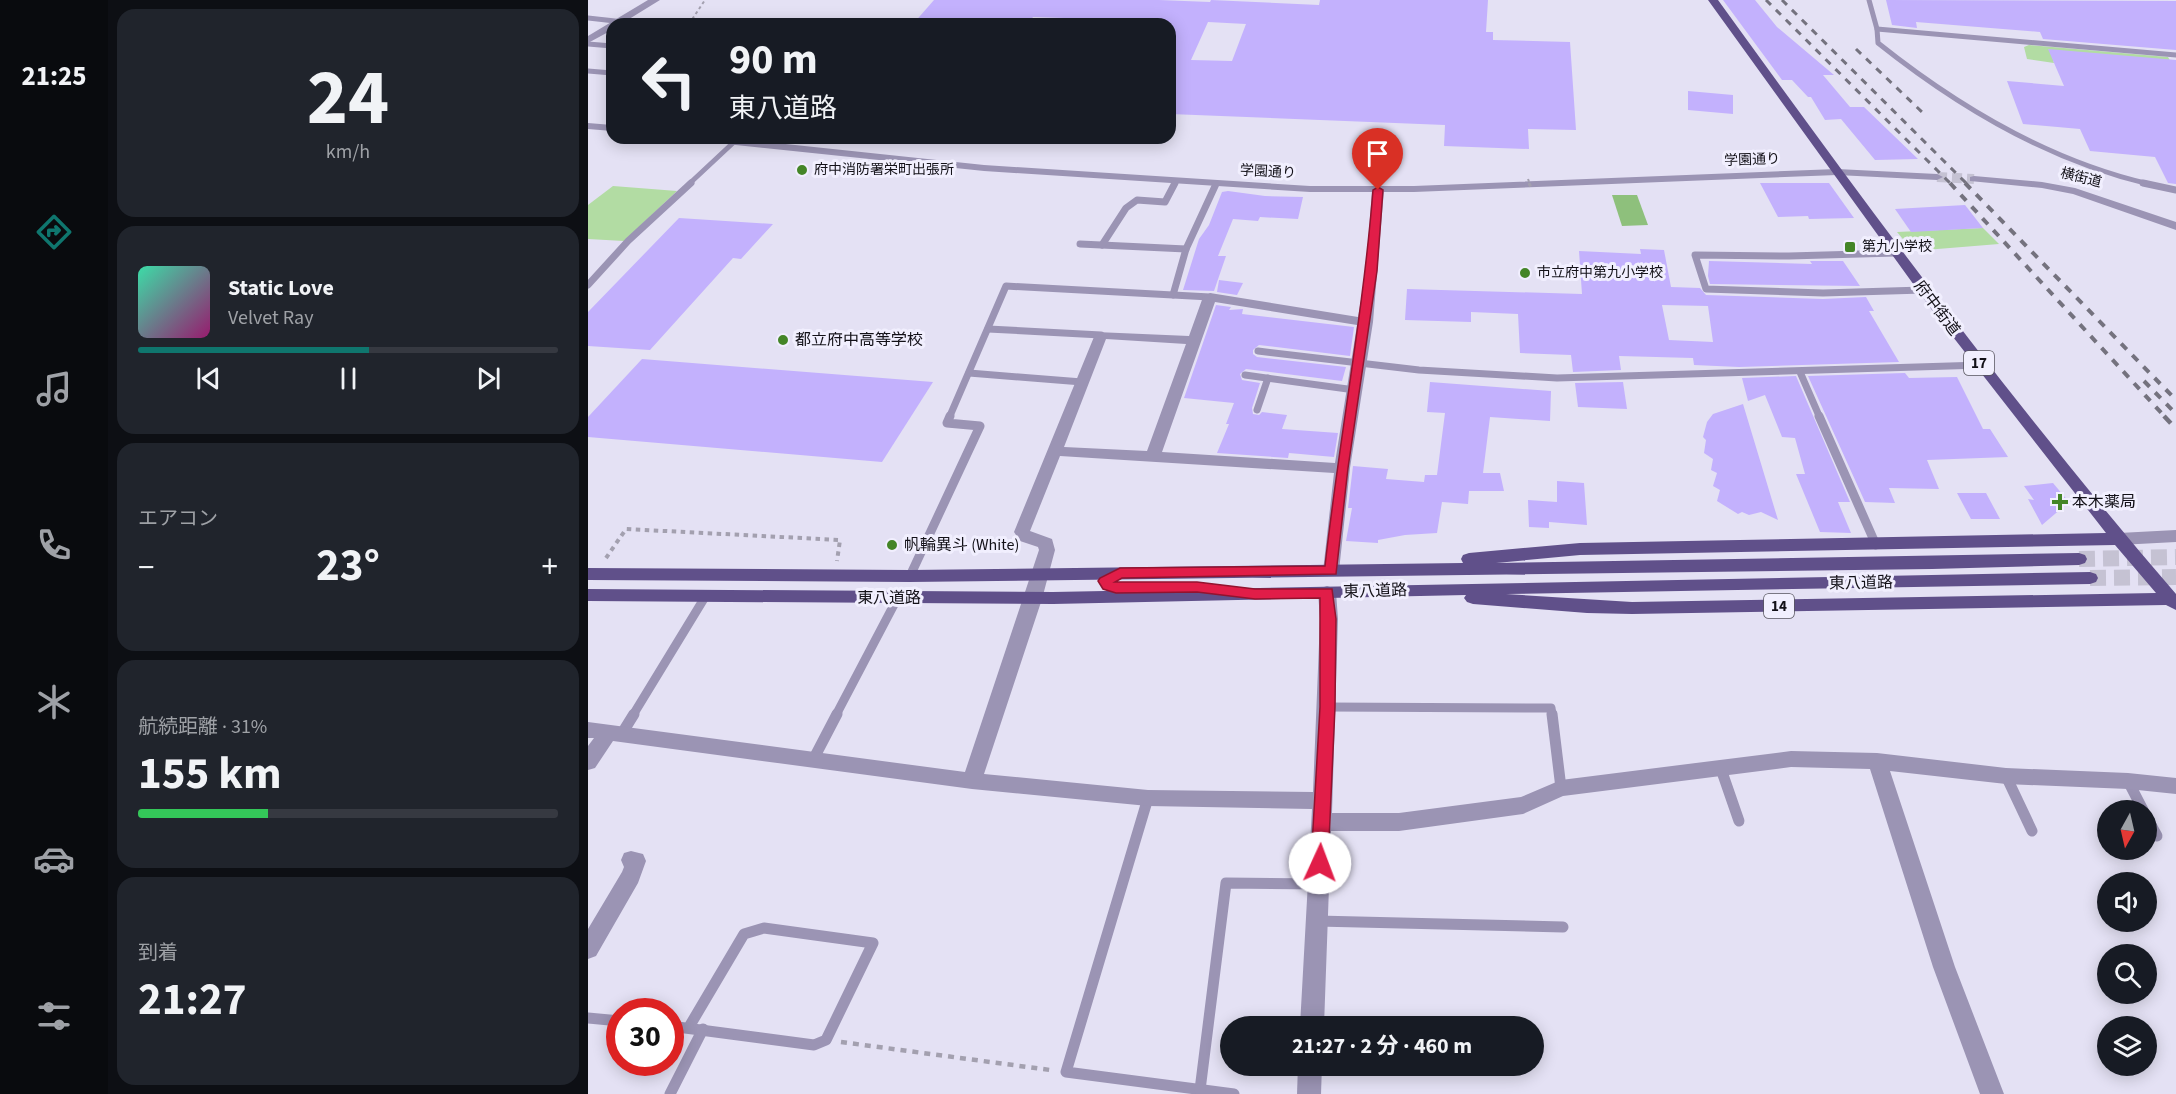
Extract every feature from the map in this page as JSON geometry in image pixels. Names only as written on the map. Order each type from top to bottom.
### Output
[{"type":"main road","name":"府中街道","points":[[1713,0],[1923,290],[2119,539],[2174,601]]},
{"type":"main road","points":[[1388,569],[1520,553],[1580,549],[2119,539]]},
{"type":"main road","name":"東八道路","points":[[592,575],[910,576],[1932,563],[2079,559]]},
{"type":"main road","points":[[1120,573],[1107,578],[1105,583],[1116,587],[1197,587],[1255,594]]},
{"type":"main road","name":"東八道路","points":[[588,595],[1033,599],[1388,590],[2090,578]]},
{"type":"main road","name":"14","points":[[1388,590],[1524,603],[1632,608],[2174,601]]},
{"type":"street","points":[[625,18],[654,0]]},
{"type":"street","points":[[588,42],[606,30]]},
{"type":"street","points":[[588,126],[606,128]]},
{"type":"street","name":"学園通り","points":[[753,144],[984,168],[1216,184],[1378,190],[1837,172]]},
{"type":"street","points":[[1837,172],[1937,177]]},
{"type":"street","name":"横街道","points":[[1974,179],[2042,185],[2075,191],[2176,225]]},
{"type":"street","points":[[1331,571],[1342,468],[1366,322],[1378,190]]},
{"type":"street","points":[[1153,456],[1210,297],[1366,322]]},
{"type":"street","points":[[972,781],[1040,574],[1046,543],[1026,537],[1022,532],[1101,335],[1193,340]]},
{"type":"street","points":[[1054,451],[1342,468]]},
{"type":"street","points":[[2119,539],[2176,536]]},
{"type":"street","points":[[1312,1016],[1327,707],[1329,619],[1327,592]]},
{"type":"street","points":[[588,730],[972,781],[1148,798],[1322,811],[1399,822],[1523,805],[1561,788],[1791,759],[1877,761],[2006,776],[2128,781],[2176,786]]},
{"type":"street","points":[[588,762],[614,734]]},
{"type":"street","points":[[1877,761],[1944,967],[1992,1094]]},
{"type":"street","points":[[588,949],[631,876],[636,861],[631,860]]},
{"type":"street","points":[[1309,1094],[1310,1076]]},
{"type":"lane","points":[[648,0],[654,0]]},
{"type":"lane","points":[[1869,0],[1877,29],[1878,43],[1938,88],[2024,138],[2094,168],[2150,186],[2176,190]]},
{"type":"lane","points":[[588,18],[606,22]]},
{"type":"lane","points":[[1877,29],[2176,55]]},
{"type":"lane","points":[[588,42],[606,45]]},
{"type":"lane","points":[[588,71],[606,72]]},
{"type":"lane","points":[[588,285],[628,241],[732,144]]},
{"type":"lane","points":[[1102,245],[1126,208],[1137,200],[1165,202],[1176,181]]},
{"type":"lane","points":[[1173,295],[1186,249],[1216,184]]},
{"type":"lane","points":[[1080,244],[1186,249]]},
{"type":"lane","points":[[1896,252],[1789,256],[1695,255],[1706,289],[1823,293],[1923,290]]},
{"type":"lane","points":[[910,576],[980,426],[947,423],[1005,286],[1210,297]]},
{"type":"lane","points":[[988,329],[1101,335]]},
{"type":"lane","points":[[1258,351],[1359,365],[1461,374],[1557,378],[1982,365]]},
{"type":"lane","points":[[1800,372],[1876,544]]},
{"type":"lane","points":[[969,374],[1082,382]]},
{"type":"lane","points":[[1245,375],[1355,390]]},
{"type":"lane","points":[[1257,410],[1268,378]]},
{"type":"lane","points":[[614,734],[705,597]]},
{"type":"lane","points":[[813,760],[898,597]]},
{"type":"lane","points":[[1327,707],[1551,708],[1561,788]]},
{"type":"lane","points":[[1721,769],[1738,821]]},
{"type":"lane","points":[[2006,776],[2032,831]]},
{"type":"lane","points":[[2128,781],[2138,800]]},
{"type":"lane","points":[[1148,798],[1066,1072],[1234,1094]]},
{"type":"lane","points":[[1200,1090],[1226,883],[1319,884]]},
{"type":"lane","points":[[1317,921],[1563,927]]},
{"type":"lane","points":[[684,1027],[814,1045],[826,1040],[873,943],[764,928],[744,934],[689,1027]]},
{"type":"lane","points":[[588,1018],[606,1020]]},
{"type":"lane","points":[[670,1094],[703,1029]]},
{"type":"path","points":[[694,18],[705,0]]},
{"type":"path","points":[[1528,179],[1532,190]]},
{"type":"path","points":[[592,575],[626,529],[840,540],[834,576]]},
{"type":"path","points":[[826,1040],[1066,1072]]},
{"type":"shaded area","points":[[2029,45],[2168,57],[2173,66],[2052,56],[2054,63],[2027,59],[2024,47]]},
{"type":"shaded area","points":[[613,186],[677,191],[624,241],[588,239],[588,205]]},
{"type":"shaded area","points":[[1612,195],[1637,195],[1648,225],[1622,226]]},
{"type":"shaded area","points":[[1983,228],[1999,244],[1913,251],[1897,232]]},
{"type":"building","points":[[934,0],[1210,2],[1211,0],[1319,5],[1320,0],[1488,0],[1486,32],[1493,32],[1493,40],[1570,42],[1576,130],[1528,129],[1529,149],[1444,146],[1445,125],[1176,114],[1176,18],[918,18]],"holes":[[[1208,22],[1246,24],[1232,61],[1191,60]]]},
{"type":"building","points":[[1723,0],[1755,0],[1777,27],[1834,75],[1823,75],[1850,107],[1864,107],[1918,159],[1875,160],[1841,119],[1825,120],[1811,97],[1808,97],[1792,80],[1782,80]]},
{"type":"building","points":[[1886,0],[2176,1],[2176,50],[2043,39],[2040,32],[1916,22],[1917,28],[1892,25]]},
{"type":"building","points":[[2048,49],[2176,60],[2176,184],[2168,183],[2155,157],[2090,151],[2080,129],[2023,124],[2007,81],[2064,86]]},
{"type":"building","points":[[1688,91],[1733,95],[1733,114],[1688,110]]},
{"type":"building","points":[[1760,183],[1829,183],[1854,218],[1778,217]]},
{"type":"building","points":[[1222,192],[1265,196],[1303,197],[1298,219],[1260,217],[1258,221],[1233,219],[1218,256],[1226,256],[1214,291],[1183,290],[1199,239],[1209,225]]},
{"type":"building","points":[[1965,205],[1983,228],[1911,232],[1895,209]]},
{"type":"building","points":[[679,218],[773,224],[741,259],[733,258],[650,350],[588,346],[588,312]]},
{"type":"building","points":[[1640,249],[1664,250],[1671,287],[1700,288],[1706,295],[1823,299],[1866,297],[1874,311],[1869,311],[1899,362],[1739,367],[1694,365],[1693,358],[1619,356],[1621,370],[1573,372],[1571,355],[1520,353],[1518,314],[1471,312],[1471,322],[1405,320],[1407,289],[1582,294],[1579,251],[1641,254]],"holes":[[[1662,305],[1708,306],[1713,342],[1669,340]]]},
{"type":"building","points":[[1709,261],[1812,264],[1810,261],[1843,261],[1860,286],[1710,284]]},
{"type":"building","points":[[1219,280],[1243,283],[1237,295],[1217,292]]},
{"type":"building","points":[[1216,305],[1231,307],[1229,310],[1243,309],[1242,314],[1354,327],[1350,356],[1259,345],[1253,350],[1253,354],[1257,357],[1346,367],[1342,381],[1246,369],[1240,374],[1242,380],[1260,383],[1252,408],[1253,414],[1259,415],[1262,412],[1287,415],[1282,429],[1338,433],[1334,457],[1289,453],[1288,458],[1217,453],[1229,424],[1226,424],[1234,403],[1184,398]]},
{"type":"building","points":[[642,359],[933,382],[882,462],[588,437],[588,417]]},
{"type":"building","points":[[1905,373],[1909,378],[1957,377],[1983,429],[1990,429],[2008,457],[1927,460],[1939,489],[1889,488],[1895,503],[1865,502],[1808,376]]},
{"type":"building","points":[[1796,376],[1850,502],[1838,502],[1851,533],[1820,532],[1796,474],[1805,474],[1795,438],[1782,437],[1765,395],[1748,401],[1742,378]]},
{"type":"building","points":[[1430,382],[1551,391],[1550,421],[1490,417],[1483,473],[1500,473],[1504,491],[1469,491],[1468,504],[1442,502],[1437,533],[1405,535],[1378,540],[1378,543],[1346,541],[1352,508],[1348,508],[1353,466],[1388,469],[1386,479],[1424,482],[1425,475],[1437,475],[1445,413],[1427,412]]},
{"type":"building","points":[[1623,382],[1627,409],[1578,407],[1575,383]]},
{"type":"building","points":[[1743,404],[1778,520],[1761,512],[1749,515],[1742,512],[1738,514],[1717,501],[1720,490],[1713,486],[1717,473],[1711,470],[1713,459],[1704,453],[1706,440],[1703,437],[1707,422],[1713,414]]},
{"type":"building","points":[[1557,481],[1584,483],[1587,525],[1549,522],[1549,528],[1529,527],[1528,500],[1557,502]]},
{"type":"building","points":[[2053,483],[2069,502],[2042,525],[2028,499],[2034,500],[2024,486]]},
{"type":"building","points":[[1957,493],[1986,493],[2000,519],[1971,519]]},
{"type":"tunnel","points":[[1937,177],[1974,179]]},
{"type":"tunnel","points":[[2079,559],[2176,557]]},
{"type":"tunnel","points":[[2090,578],[2176,577]]},
{"type":"railway","points":[[1766,0],[1950,183]]},
{"type":"railway","points":[[1782,0],[1967,184]]},
{"type":"railway","points":[[1856,49],[1922,112]]},
{"type":"railway","points":[[1950,183],[2166,418]]},
{"type":"railway","points":[[1965,183],[2176,400]]},
{"type":"railway","points":[[2144,381],[2176,414]]},
{"type":"railway","points":[[2164,416],[2176,429]]},
{"type":"place","name":"府中消防署栄町出張所","points":[[802,170]]},
{"type":"place","name":"第九小学校","points":[[1850,247]]},
{"type":"place","name":"市立府中第九小学校","points":[[1525,273]]},
{"type":"place","name":"都立府中高等学校","points":[[783,340]]},
{"type":"place","name":"本木薬局","points":[[2060,502]]},
{"type":"place","name":"帆輪異斗 (White)","points":[[892,545]]},
{"type":"route","points":[[1320,863],[1327,707],[1329,619],[1327,592],[1255,594],[1197,587],[1116,587],[1108,586],[1105,581],[1120,573],[1331,571],[1342,468],[1372,271],[1378,190]]}]
